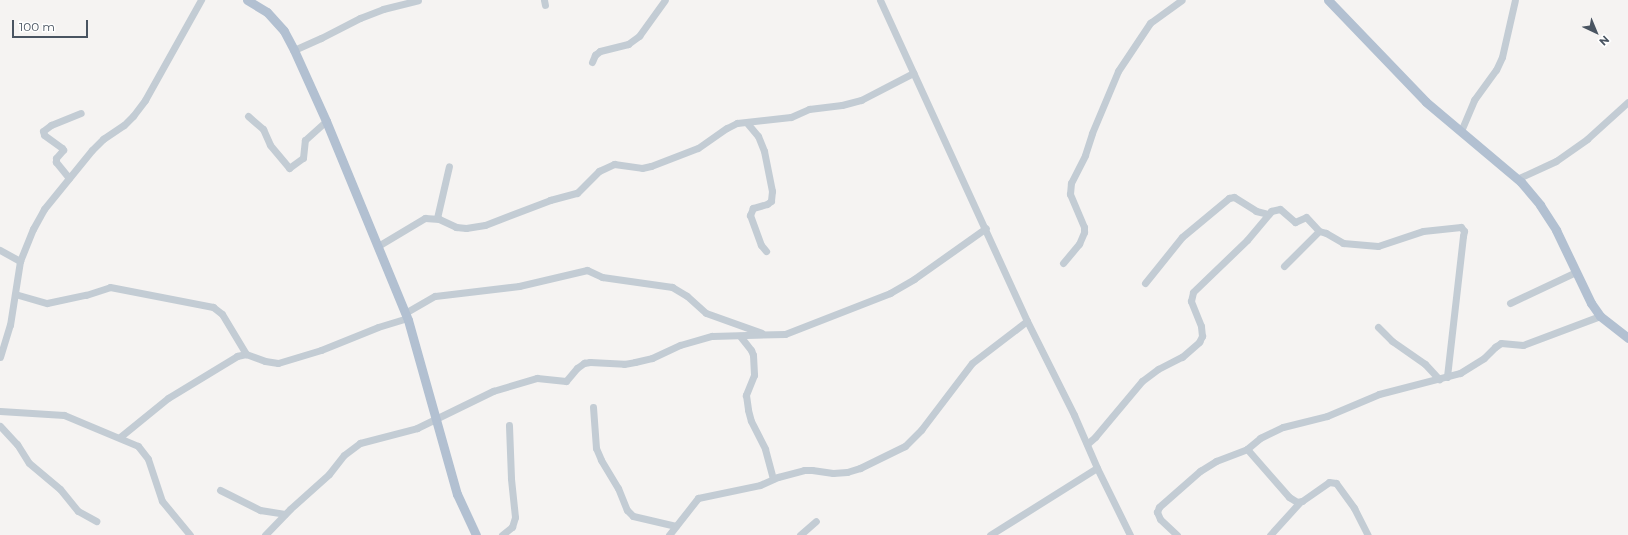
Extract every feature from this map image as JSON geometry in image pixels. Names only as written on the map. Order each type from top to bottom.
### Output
[{"type":"main road","points":[[247,0],[267,12],[276,22],[294,50],[326,121],[406,316],[457,494],[476,535]]},
{"type":"main road","points":[[1328,0],[1426,102],[1517,179],[1540,204],[1556,230],[1591,303],[1600,316],[1628,338]]},
{"type":"street","points":[[0,357],[10,325],[20,261],[33,229],[44,209],[102,139],[124,125],[133,116],[148,94],[201,0]]},
{"type":"street","points":[[294,50],[360,18],[383,9],[417,0]]},
{"type":"street","points":[[592,62],[595,55],[600,51],[628,44],[640,36],[665,0]]},
{"type":"street","points":[[880,0],[1027,320],[1130,535]]},
{"type":"street","points":[[1062,263],[1079,244],[1084,232],[1084,227],[1070,194],[1071,183],[1085,156],[1092,133],[1118,71],[1150,23],[1182,0]]},
{"type":"street","points":[[1461,131],[1474,100],[1496,70],[1502,57],[1515,0]]},
{"type":"street","points":[[378,246],[414,223],[425,218],[437,218],[456,227],[466,228],[485,225],[550,200],[577,193],[599,171],[607,166],[621,164],[637,168],[651,166],[698,148],[737,123],[791,117],[809,109],[842,105],[861,100],[913,73]]},
{"type":"street","points":[[1517,179],[1556,161],[1587,139],[1628,102]]},
{"type":"street","points":[[69,178],[56,162],[56,158],[63,150],[62,148],[44,135],[43,131],[51,125],[81,113]]},
{"type":"street","points":[[248,116],[259,125],[270,145],[289,168],[303,158],[305,140],[326,121]]},
{"type":"street","points":[[747,123],[758,136],[764,151],[772,191],[770,200],[767,204],[753,208],[750,216],[761,245],[766,251]]},
{"type":"street","points":[[437,218],[449,166]]},
{"type":"street","points":[[1145,283],[1182,237],[1229,198],[1234,197],[1256,211],[1268,214]]},
{"type":"street","points":[[1087,444],[1095,437],[1142,381],[1158,369],[1182,357],[1199,342],[1202,336],[1201,326],[1191,301],[1193,292],[1247,240],[1273,210],[1280,210],[1297,222],[1306,217],[1319,231],[1326,233],[1343,243],[1378,246],[1423,231],[1457,226],[1462,229],[1463,236],[1447,377]]},
{"type":"street","points":[[265,535],[285,514],[329,474],[344,455],[354,447],[367,441],[417,428],[493,390],[537,378],[566,381],[577,368],[584,363],[596,362],[624,364],[636,362],[652,358],[692,341],[712,336],[784,334],[890,293],[914,279],[986,228]]},
{"type":"street","points":[[1284,266],[1319,231]]},
{"type":"street","points":[[0,250],[20,261]]},
{"type":"street","points":[[120,437],[168,398],[237,356],[246,354],[265,362],[278,363],[321,350],[406,316],[435,296],[519,286],[587,270],[602,277],[672,288],[687,296],[699,309],[706,313],[762,334]]},
{"type":"street","points":[[1510,304],[1576,272]]},
{"type":"street","points":[[15,294],[47,302],[86,295],[110,287],[213,307],[222,314],[246,354]]},
{"type":"street","points":[[1177,535],[1160,519],[1157,512],[1159,507],[1200,471],[1216,461],[1247,449],[1260,438],[1283,427],[1327,416],[1379,394],[1460,373],[1475,364],[1501,343],[1523,345],[1600,316]]},
{"type":"street","points":[[669,535],[698,498],[760,484],[804,470],[833,473],[848,472],[860,468],[905,446],[921,430],[972,363],[1027,320]]},
{"type":"street","points":[[1378,327],[1392,340],[1425,364],[1439,379]]},
{"type":"street","points":[[740,336],[753,355],[754,375],[746,395],[748,410],[751,421],[765,449],[773,479]]},
{"type":"street","points":[[593,407],[596,448],[600,460],[618,488],[627,510],[633,516],[676,526]]},
{"type":"street","points":[[0,411],[64,415],[104,433],[120,437],[138,446],[143,451],[152,467],[162,501],[190,535]]},
{"type":"street","points":[[0,426],[17,444],[29,463],[60,489],[78,510],[96,521]]},
{"type":"street","points":[[502,535],[512,527],[515,517],[511,478],[509,426]]},
{"type":"street","points":[[1247,449],[1289,497],[1293,501],[1299,503]]},
{"type":"street","points":[[990,535],[1098,468]]},
{"type":"street","points":[[1270,535],[1299,503],[1329,482],[1334,482],[1354,508],[1368,535]]},
{"type":"street","points":[[220,490],[260,510],[285,514]]},
{"type":"street","points":[[800,535],[816,521]]}]
